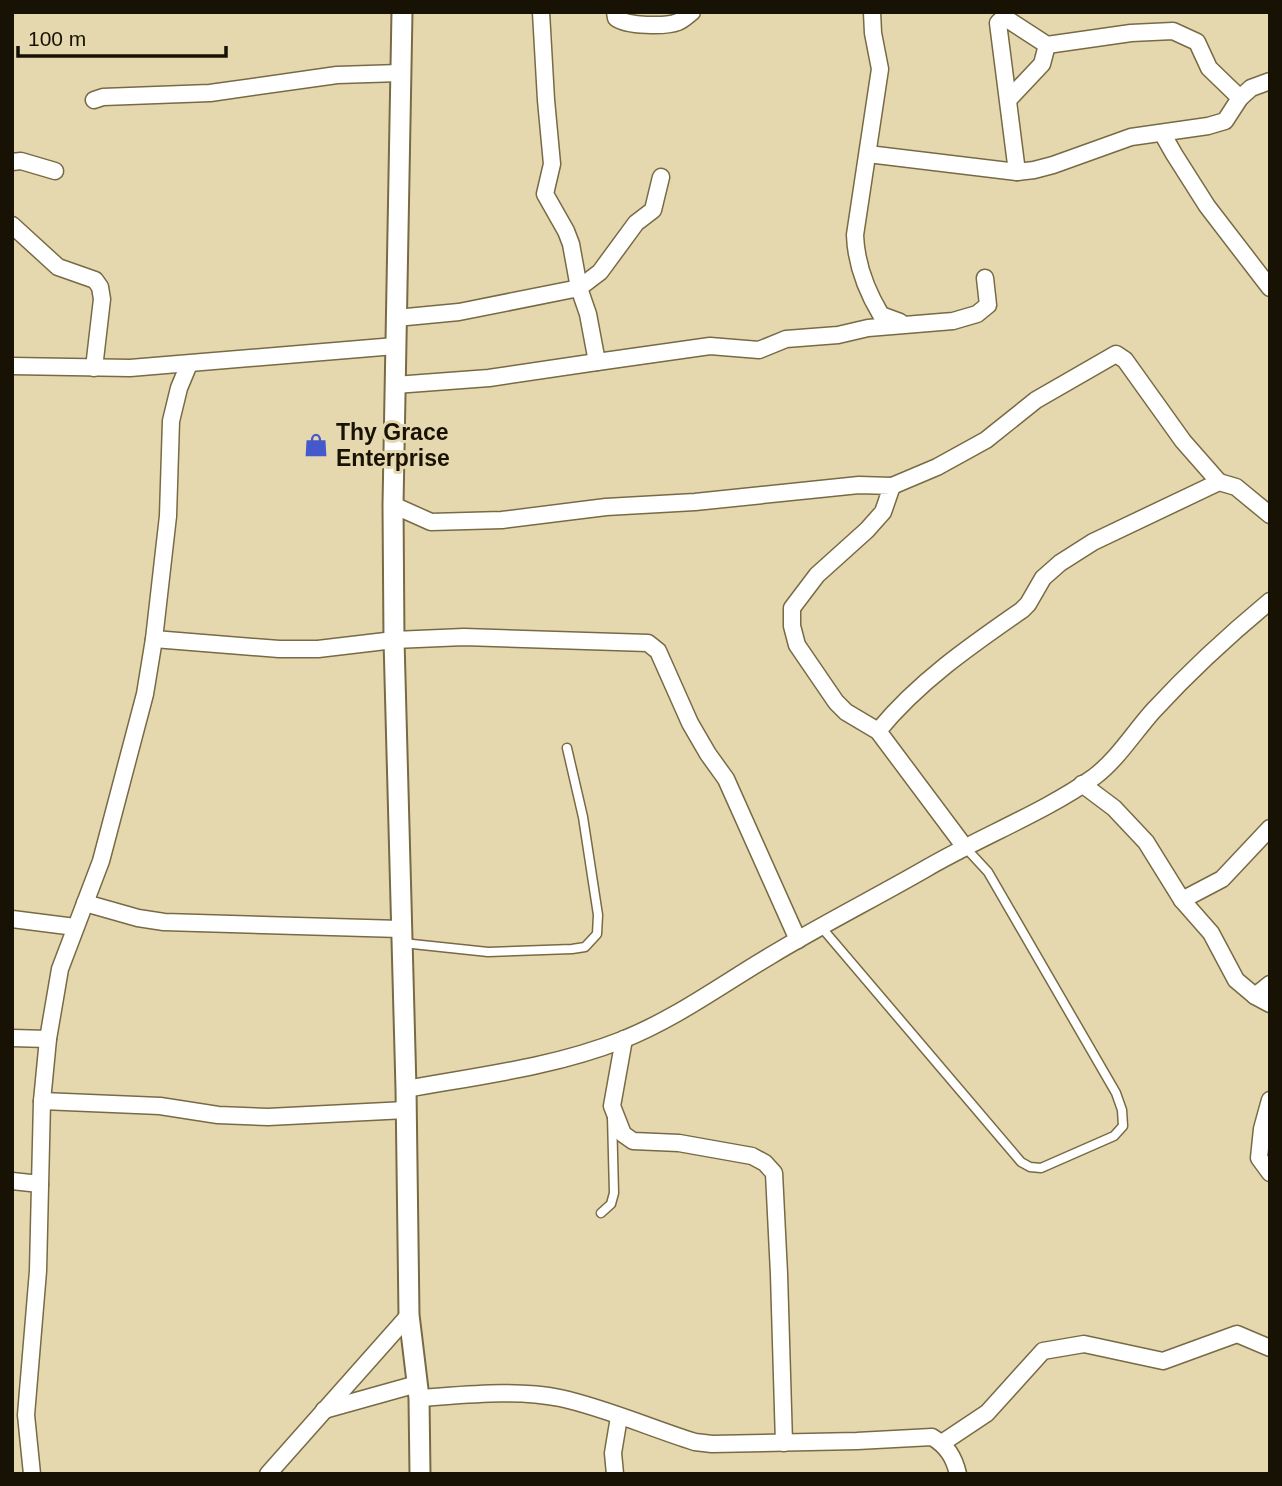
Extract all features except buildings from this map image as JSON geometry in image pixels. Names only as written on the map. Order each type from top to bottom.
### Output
[{"type":"street","points":[[402,12],[393,505],[394,640],[409,1315],[418,1391],[421,1474]]},
{"type":"street","points":[[541,12],[552,164],[545,194],[566,231],[588,314],[597,362]]},
{"type":"street","points":[[615,12],[616,18],[624,22],[665,24],[676,23],[692,12]]},
{"type":"street","points":[[872,12],[880,69],[855,235],[856,256],[881,315],[906,325]]},
{"type":"street","points":[[1017,172],[998,23],[1002,19],[1007,19],[1047,44],[1131,33],[1173,31],[1197,42],[1209,68],[1240,98]]},
{"type":"street","points":[[1009,99],[1042,64],[1047,44]]},
{"type":"street","points":[[94,100],[103,97],[211,93],[337,75],[400,73]]},
{"type":"street","points":[[868,154],[1017,172],[1034,170],[1131,137],[1225,121],[1240,98],[1251,88],[1270,81]]},
{"type":"street","points":[[1162,133],[1207,206],[1270,288]]},
{"type":"street","points":[[12,162],[21,161],[55,171]]},
{"type":"street","points":[[396,318],[460,312],[579,288],[600,272],[636,223],[653,210],[661,177]]},
{"type":"street","points":[[12,225],[58,267],[96,280],[102,299],[94,368]]},
{"type":"street","points":[[395,385],[489,378],[710,346],[759,350],[786,338],[838,335],[868,328],[953,321],[977,314],[988,305],[985,278]]},
{"type":"street","points":[[12,366],[94,368],[188,364],[396,346]]},
{"type":"street","points":[[393,505],[431,522],[502,520],[606,507],[695,502],[859,485],[892,486],[937,467],[986,440],[1036,400],[1116,354],[1125,360],[1183,441],[1219,482],[1236,487],[1270,515]]},
{"type":"street","points":[[32,1474],[26,1415],[38,1271],[42,1101],[48,1039],[58,976],[101,861],[135,740],[154,639],[169,505],[171,421],[176,396],[188,364]]},
{"type":"street","points":[[878,731],[914,691],[976,641],[1028,604],[1043,578],[1060,563],[1093,542],[1219,482]]},
{"type":"street","points":[[892,486],[883,512],[817,575],[792,608],[792,626],[797,645],[825,686],[846,712],[878,731],[964,846]]},
{"type":"street","points":[[406,1089],[519,1068],[596,1049],[674,1015],[798,940],[964,846],[1082,784],[1110,764],[1173,689],[1270,601]]},
{"type":"street","points":[[154,639],[279,649],[318,649],[394,640],[464,637],[648,643],[661,657],[690,723],[726,779],[798,940]]},
{"type":"street","points":[[1082,784],[1114,808],[1146,842],[1182,900],[1211,933],[1236,980],[1255,996],[1270,1004]]},
{"type":"street","points":[[1182,900],[1223,879],[1270,828]]},
{"type":"street","points":[[85,903],[138,918],[164,922],[235,922],[400,936]]},
{"type":"street","points":[[12,919],[75,927]]},
{"type":"street","points":[[1255,996],[1270,984]]},
{"type":"street","points":[[12,1038],[48,1039]]},
{"type":"street","points":[[624,1039],[611,1098],[623,1134],[633,1142],[679,1143],[752,1156],[765,1163],[774,1173],[783,1443]]},
{"type":"street","points":[[1270,1100],[1262,1129],[1259,1158],[1270,1173]]},
{"type":"street","points":[[42,1101],[160,1105],[218,1115],[268,1117],[406,1110]]},
{"type":"street","points":[[12,1181],[40,1184]]},
{"type":"street","points":[[268,1474],[409,1315]]},
{"type":"street","points":[[942,1443],[987,1413],[1043,1351],[1084,1343],[1163,1361],[1237,1334],[1270,1348]]},
{"type":"street","points":[[324,1410],[418,1391],[559,1398],[695,1442],[712,1444],[932,1437],[951,1453],[958,1474]]},
{"type":"street","points":[[615,1474],[613,1452],[619,1417]]},
{"type":"lane","points":[[400,936],[488,952],[585,947],[597,934],[598,915],[583,817],[568,748]]},
{"type":"lane","points":[[822,928],[1021,1162],[1030,1167],[1041,1168],[1114,1136],[1123,1126],[1122,1110],[1116,1093],[988,872],[964,846]]},
{"type":"lane","points":[[601,1213],[611,1204],[614,1193],[612,1106]]},
{"type":"place","name":"Thy Grace Enterprise","points":[[316,445]]}]
